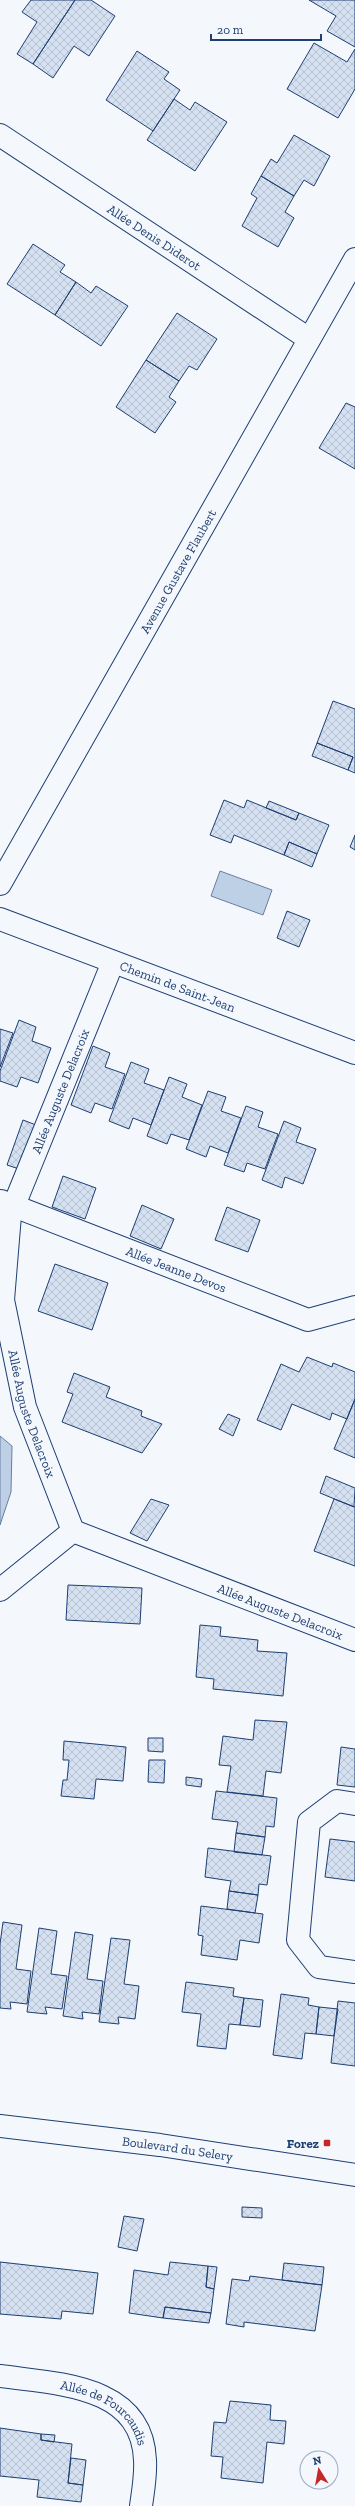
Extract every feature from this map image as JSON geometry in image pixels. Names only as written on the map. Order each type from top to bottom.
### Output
[{"type":"street","name":"Allée Denis Diderot","points":[[0,135],[309,339]]},
{"type":"street","name":"Avenue Gustave Flaubert","points":[[0,884],[355,259]]},
{"type":"street","name":"Chemin de Saint-Jean","points":[[0,919],[355,1053]]},
{"type":"street","name":"Allée Auguste Delacroix","points":[[113,962],[7,1203],[10,1215],[3,1300],[25,1407],[73,1531],[355,1640]]},
{"type":"street","name":"Allée Jeanne Devos","points":[[7,1203],[308,1320],[355,1307]]},
{"type":"street","points":[[0,1590],[73,1531]]},
{"type":"street","points":[[355,1804],[338,1801],[308,1822],[298,1940],[319,1967],[355,1972]]},
{"type":"street","name":"Boulevard du Selery","points":[[0,2126],[160,2145],[355,2175]]},
{"type":"street","name":"Allée de Fourcaudis","points":[[0,2376],[93,2391],[110,2399],[124,2410],[135,2425],[142,2442],[145,2459],[142,2506]]},
{"type":"water","points":[[220,871],[272,890],[263,915],[211,896]]},
{"type":"water","points":[[0,1436],[12,1446],[11,1492],[0,1525]]},
{"type":"building","points":[[31,0],[75,0],[33,64],[17,54],[37,22],[22,12]]},
{"type":"building","points":[[75,0],[91,0],[115,16],[89,56],[74,46],[53,78],[33,64]]},
{"type":"building","points":[[309,0],[355,0],[355,47],[327,31],[336,16]]},
{"type":"building","points":[[314,43],[347,62],[355,49],[355,89],[338,118],[287,89]]},
{"type":"building","points":[[137,51],[169,72],[164,79],[180,90],[153,131],[106,100]]},
{"type":"building","points":[[174,99],[190,110],[195,102],[227,122],[195,171],[147,140]]},
{"type":"building","points":[[294,135],[330,156],[314,186],[304,180],[294,196],[261,176],[271,159],[277,163]]},
{"type":"building","points":[[261,176],[294,196],[285,212],[294,218],[278,247],[242,226],[257,198],[251,194]]},
{"type":"building","points":[[33,244],[65,265],[60,272],[76,282],[55,315],[7,284]]},
{"type":"building","points":[[76,282],[91,293],[96,286],[128,306],[101,346],[55,315]]},
{"type":"building","points":[[177,313],[217,339],[197,370],[189,366],[179,381],[146,360]]},
{"type":"building","points":[[146,360],[179,381],[169,397],[176,402],[155,433],[116,407]]},
{"type":"building","points":[[346,403],[355,407],[355,469],[319,448]]},
{"type":"building","points":[[333,701],[355,709],[355,773],[348,770],[353,757],[317,743]]},
{"type":"building","points":[[317,743],[353,757],[348,770],[312,756]]},
{"type":"building","points":[[224,800],[244,808],[247,800],[296,820],[299,813],[329,825],[317,854],[289,842],[284,855],[234,835],[231,843],[210,835]]},
{"type":"building","points":[[269,801],[299,813],[296,820],[266,808]]},
{"type":"building","points":[[355,835],[355,850],[350,847]]},
{"type":"building","points":[[289,842],[317,854],[312,867],[284,855]]},
{"type":"building","points":[[287,911],[310,920],[299,947],[277,938]]},
{"type":"building","points":[[19,1020],[36,1027],[32,1041],[51,1048],[38,1083],[21,1077],[17,1087],[0,1081],[0,1071]]},
{"type":"building","points":[[0,1029],[13,1033],[0,1067]]},
{"type":"building","points":[[93,1046],[110,1053],[105,1067],[125,1074],[112,1109],[95,1103],[91,1113],[71,1105]]},
{"type":"building","points":[[131,1062],[149,1069],[144,1083],[164,1090],[151,1125],[133,1118],[129,1129],[109,1121]]},
{"type":"building","points":[[169,1077],[187,1084],[182,1097],[202,1105],[189,1140],[171,1134],[167,1144],[147,1136]]},
{"type":"building","points":[[208,1091],[226,1097],[221,1111],[241,1118],[228,1153],[210,1146],[206,1157],[186,1149]]},
{"type":"building","points":[[246,1106],[263,1112],[258,1127],[278,1134],[265,1169],[247,1163],[244,1172],[224,1165]]},
{"type":"building","points":[[23,1120],[36,1125],[19,1169],[7,1165]]},
{"type":"building","points":[[284,1121],[301,1128],[296,1142],[316,1149],[303,1184],[285,1177],[282,1188],[262,1180]]},
{"type":"building","points":[[63,1176],[96,1188],[85,1219],[52,1207]]},
{"type":"building","points":[[142,1205],[174,1219],[161,1249],[130,1236]]},
{"type":"building","points":[[227,1207],[260,1220],[248,1252],[215,1240]]},
{"type":"building","points":[[55,1264],[108,1283],[92,1330],[38,1311]]},
{"type":"building","points":[[307,1357],[332,1367],[333,1363],[355,1372],[355,1399],[347,1419],[332,1413],[330,1420],[292,1404],[281,1430],[257,1420],[281,1364],[299,1372]]},
{"type":"building","points":[[74,1373],[110,1387],[106,1397],[142,1411],[141,1416],[162,1424],[142,1453],[62,1422],[73,1394],[67,1392]]},
{"type":"building","points":[[355,1399],[355,1458],[334,1449]]},
{"type":"building","points":[[228,1414],[240,1419],[233,1436],[219,1429]]},
{"type":"building","points":[[326,1476],[355,1488],[354,1507],[320,1493]]},
{"type":"building","points":[[151,1499],[169,1505],[147,1541],[130,1533]]},
{"type":"building","points":[[334,1499],[355,1507],[355,1566],[314,1551]]},
{"type":"building","points":[[68,1585],[142,1588],[140,1624],[66,1620]]},
{"type":"building","points":[[200,1625],[221,1627],[220,1636],[258,1640],[257,1651],[287,1653],[283,1696],[213,1689],[214,1679],[196,1677]]},
{"type":"building","points":[[255,1720],[287,1722],[281,1773],[266,1771],[263,1796],[227,1792],[231,1766],[219,1765],[223,1736],[253,1740]]},
{"type":"building","points":[[148,1738],[163,1738],[163,1752],[148,1751]]},
{"type":"building","points":[[64,1741],[126,1747],[123,1781],[96,1779],[94,1799],[61,1796],[63,1780],[67,1780],[69,1760],[63,1760]]},
{"type":"building","points":[[341,1747],[355,1749],[355,1787],[337,1785]]},
{"type":"building","points":[[149,1760],[165,1760],[164,1783],[148,1782]]},
{"type":"building","points":[[186,1777],[202,1779],[201,1787],[186,1785]]},
{"type":"building","points":[[216,1791],[277,1798],[274,1827],[266,1826],[265,1837],[236,1833],[238,1822],[212,1819]]},
{"type":"building","points":[[236,1833],[265,1837],[262,1855],[234,1852]]},
{"type":"building","points":[[330,1839],[355,1842],[355,1881],[325,1877]]},
{"type":"building","points":[[208,1848],[271,1856],[267,1885],[259,1884],[258,1895],[229,1891],[231,1881],[205,1877]]},
{"type":"building","points":[[229,1891],[258,1895],[255,1913],[227,1909]]},
{"type":"building","points":[[201,1906],[263,1914],[259,1943],[240,1940],[237,1960],[201,1955],[203,1936],[198,1935]]},
{"type":"building","points":[[3,1922],[22,1925],[16,1969],[31,1971],[27,2004],[10,2002],[11,2009],[0,2008],[0,1944]]},
{"type":"building","points":[[39,1928],[57,1931],[51,1974],[67,1976],[62,2009],[45,2007],[47,2014],[27,2012]]},
{"type":"building","points":[[75,1932],[93,1935],[87,1979],[103,1981],[99,2014],[82,2012],[83,2019],[63,2016]]},
{"type":"building","points":[[111,1938],[130,1940],[124,1984],[139,1986],[135,2019],[118,2017],[119,2024],[99,2022]]},
{"type":"building","points":[[186,1982],[234,1988],[233,1996],[244,1998],[240,2025],[229,2024],[226,2049],[197,2046],[201,2014],[182,2012]]},
{"type":"building","points":[[281,1994],[309,1998],[308,2005],[319,2007],[316,2034],[305,2033],[302,2059],[273,2055]]},
{"type":"building","points":[[244,1998],[263,2000],[260,2027],[240,2025]]},
{"type":"building","points":[[338,2001],[355,2003],[355,2066],[331,2063]]},
{"type":"building","points":[[319,2007],[338,2009],[334,2036],[316,2034]]},
{"type":"building","points":[[242,2207],[262,2208],[262,2218],[242,2217]]},
{"type":"building","points":[[124,2216],[144,2219],[137,2251],[118,2247]]},
{"type":"building","points":[[0,2262],[98,2273],[93,2314],[62,2311],[61,2319],[0,2314]]},
{"type":"building","points":[[170,2262],[208,2266],[206,2287],[214,2289],[211,2313],[165,2307],[163,2318],[129,2313],[134,2270],[168,2275]]},
{"type":"building","points":[[284,2263],[324,2267],[322,2285],[282,2280]]},
{"type":"building","points":[[208,2266],[217,2267],[214,2289],[206,2287]]},
{"type":"building","points":[[250,2276],[322,2285],[315,2331],[244,2322],[244,2327],[226,2324],[232,2279],[249,2281]]},
{"type":"building","points":[[165,2307],[211,2313],[209,2323],[163,2318]]},
{"type":"building","points":[[230,2401],[271,2405],[270,2420],[286,2421],[284,2444],[267,2442],[263,2483],[221,2478],[223,2457],[211,2456],[214,2422],[226,2423]]},
{"type":"building","points":[[0,2428],[41,2434],[41,2440],[72,2444],[68,2483],[83,2485],[81,2502],[37,2497],[39,2480],[0,2476]]},
{"type":"building","points":[[41,2434],[55,2435],[54,2442],[41,2440]]},
{"type":"building","points":[[71,2458],[86,2460],[83,2485],[68,2483]]},
{"type":"place","name":"Forez","points":[[327,2143]]}]
